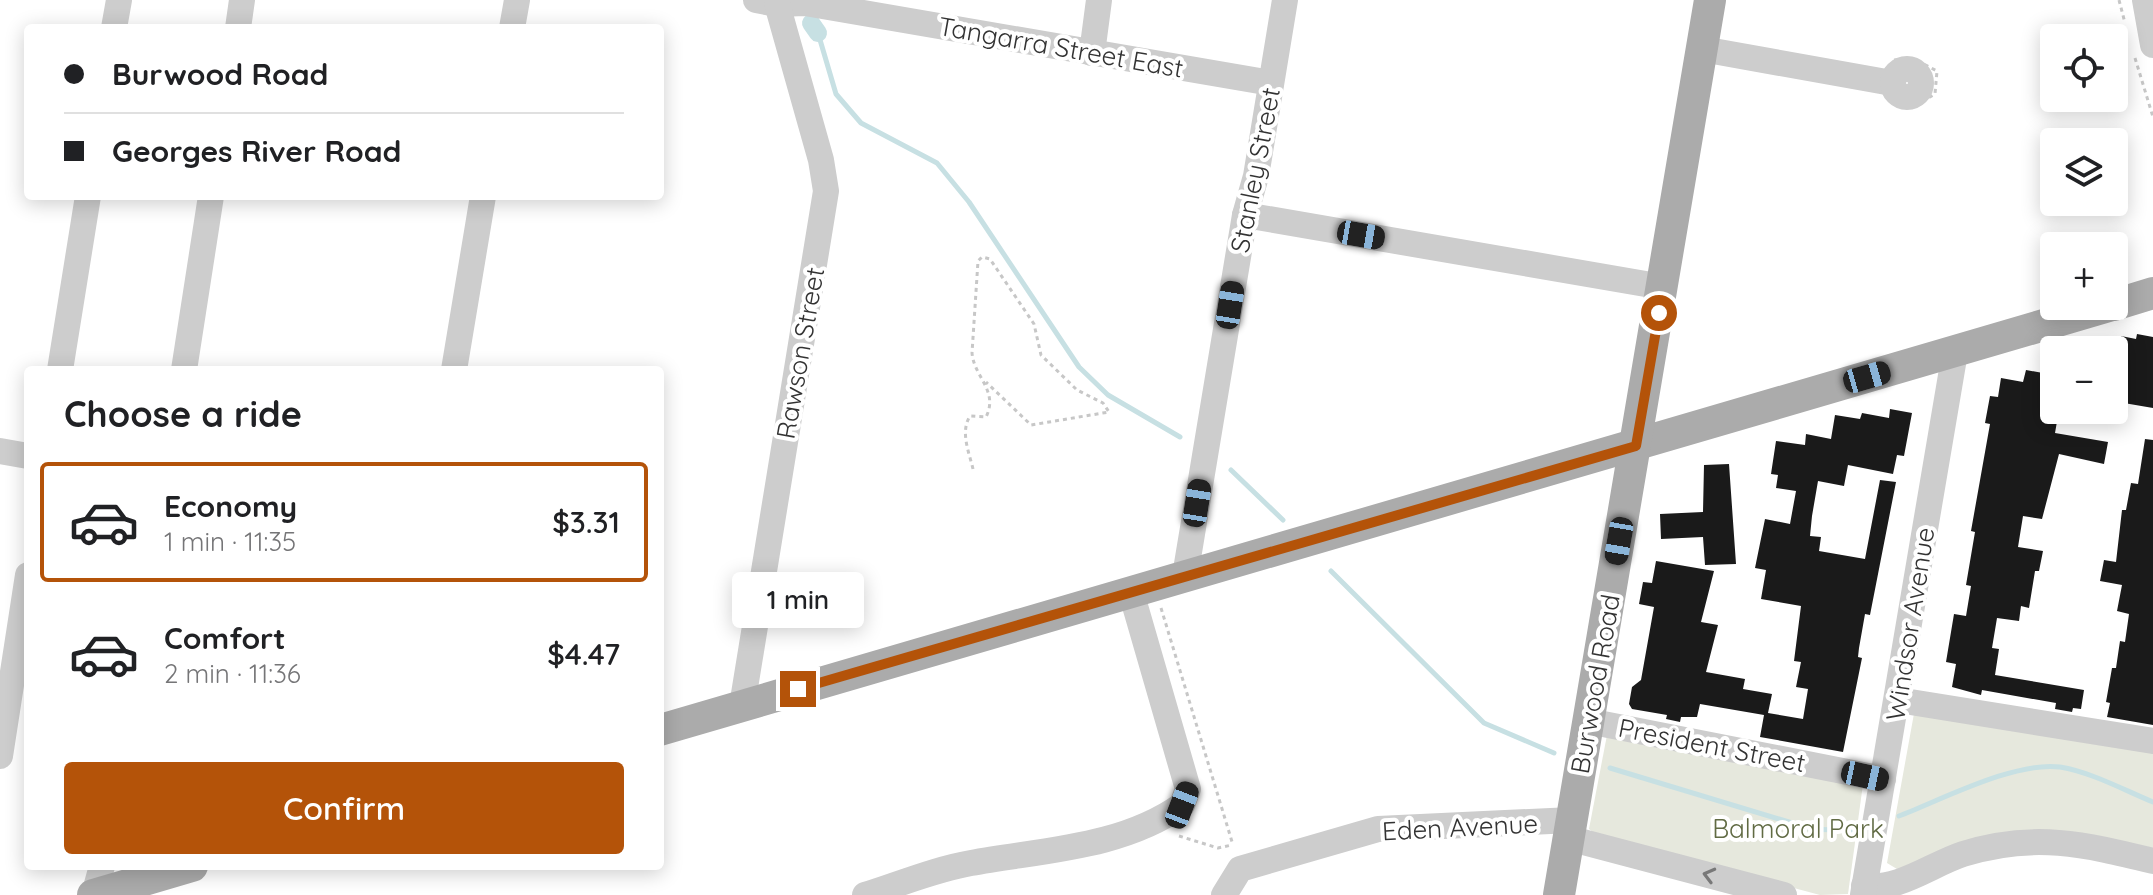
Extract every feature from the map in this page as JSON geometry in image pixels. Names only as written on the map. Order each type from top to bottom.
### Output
[{"type":"main road","name":"Burwood Road","points":[[1559,895],[1710,0]]},
{"type":"main road","points":[[2128,300],[2153,293]]},
{"type":"main road","points":[[664,729],[2062,320]]},
{"type":"main road","points":[[94,895],[178,870]]},
{"type":"street","points":[[115,24],[119,0]]},
{"type":"street","points":[[239,24],[242,0]]},
{"type":"street","points":[[513,24],[517,0]]},
{"type":"street","points":[[1092,53],[1099,0]]},
{"type":"street","name":"Stanley Street","points":[[1185,576],[1245,215],[1256,176],[1285,0]]},
{"type":"street","points":[[2145,0],[2153,45]]},
{"type":"street","name":"Tangarra Street East","points":[[766,2],[805,3],[1271,83]]},
{"type":"street","name":"Rawson Street","points":[[742,706],[826,191],[821,160],[766,2]]},
{"type":"street","points":[[1702,49],[1892,83]]},
{"type":"street","points":[[61,366],[87,200]]},
{"type":"street","points":[[185,366],[210,200]]},
{"type":"street","points":[[455,366],[482,200]]},
{"type":"street","points":[[1245,215],[1663,287]]},
{"type":"street","name":"Windsor Avenue","points":[[1863,890],[1898,700],[1955,352]]},
{"type":"street","points":[[0,451],[24,455]]},
{"type":"street","points":[[865,895],[968,863],[1047,852],[1136,828],[1182,805],[1188,789],[1131,592]]},
{"type":"street","points":[[0,756],[24,601]]},
{"type":"street","points":[[1898,700],[2153,741]]},
{"type":"street","name":"President Street","points":[[1588,721],[1883,779]]},
{"type":"street","name":"Eden Avenue","points":[[1224,895],[1240,869],[1378,829],[1570,829],[1784,895]]},
{"type":"street","points":[[1863,890],[1883,888],[1962,855],[2013,843],[2077,843],[2153,861]]},
{"type":"street","points":[[94,895],[101,870]]},
{"type":"path","points":[[973,469],[966,436],[967,422],[970,416],[988,415],[991,402],[986,382],[977,370],[972,353],[978,261],[982,257],[990,259],[1034,324],[1041,355],[1077,390],[1103,403],[1109,412],[1031,425],[986,382]]},
{"type":"path","points":[[1161,608],[1235,852]]},
{"type":"path","points":[[1179,836],[1218,848],[1233,845]]},
{"type":"green space","points":[[1915,708],[2153,747],[2153,848],[2089,834],[1897,869],[1887,863]]},
{"type":"green space","name":"Balmoral Park","points":[[1607,735],[1863,784],[1848,894],[1820,895],[1598,836],[1589,829]]},
{"type":"building","points":[[2137,334],[2153,337],[2153,408],[2128,404],[2128,337],[2136,339]]},
{"type":"building","points":[[2026,370],[2040,372],[2040,424],[2057,424],[2055,433],[2108,442],[2104,464],[2059,454],[2042,519],[2023,516],[2018,547],[2043,551],[2039,571],[2035,571],[2029,608],[2021,606],[2019,621],[1997,618],[1992,648],[1999,649],[1995,675],[2084,690],[2081,709],[2073,708],[2072,712],[2055,709],[2056,703],[1982,690],[1981,695],[1952,687],[1956,664],[1946,662],[1954,614],[1966,616],[1971,586],[1966,585],[1975,532],[1971,531],[1990,424],[1985,423],[1990,396],[1998,397],[2001,378],[2023,382]]},
{"type":"building","points":[[1890,409],[1912,413],[1904,456],[1897,455],[1893,474],[1848,465],[1844,486],[1818,481],[1812,516],[1810,536],[1821,537],[1819,551],[1865,559],[1880,480],[1896,482],[1870,615],[1865,614],[1858,657],[1862,658],[1843,752],[1760,737],[1764,715],[1700,704],[1697,717],[1681,717],[1680,722],[1666,719],[1667,715],[1632,709],[1629,704],[1632,687],[1641,680],[1654,607],[1639,604],[1643,582],[1652,583],[1656,561],[1714,571],[1701,622],[1718,625],[1706,672],[1745,679],[1743,689],[1772,694],[1768,713],[1803,719],[1808,689],[1796,687],[1801,662],[1794,661],[1801,606],[1761,599],[1766,570],[1755,568],[1765,519],[1790,524],[1796,491],[1776,488],[1778,475],[1771,474],[1776,441],[1805,445],[1806,434],[1831,439],[1835,415],[1860,419],[1862,413],[1889,418]]},
{"type":"building","points":[[2145,439],[2153,440],[2153,725],[2107,717],[2110,703],[2106,702],[2112,668],[2116,668],[2120,641],[2125,642],[2129,614],[2117,611],[2122,585],[2100,581],[2104,560],[2116,562],[2122,510],[2126,510],[2131,483],[2138,484]]},
{"type":"building","points":[[1729,464],[1736,564],[1705,565],[1703,537],[1661,539],[1660,514],[1703,512],[1704,465]]},
{"type":"waterway","points":[[811,23],[818,33]]},
{"type":"waterway","points":[[818,33],[836,94],[861,123],[937,163],[969,202],[1079,367],[1108,395],[1180,437]]},
{"type":"waterway","points":[[1231,470],[1283,520]]},
{"type":"waterway","points":[[1331,571],[1484,723],[1554,753]]},
{"type":"waterway","points":[[1899,816],[2000,776],[2042,767],[2060,767],[2084,773],[2153,802]]},
{"type":"waterway","points":[[1610,768],[1812,829],[1856,831]]},
{"type":"route","points":[[798,689],[1636,446],[1659,313]]}]
